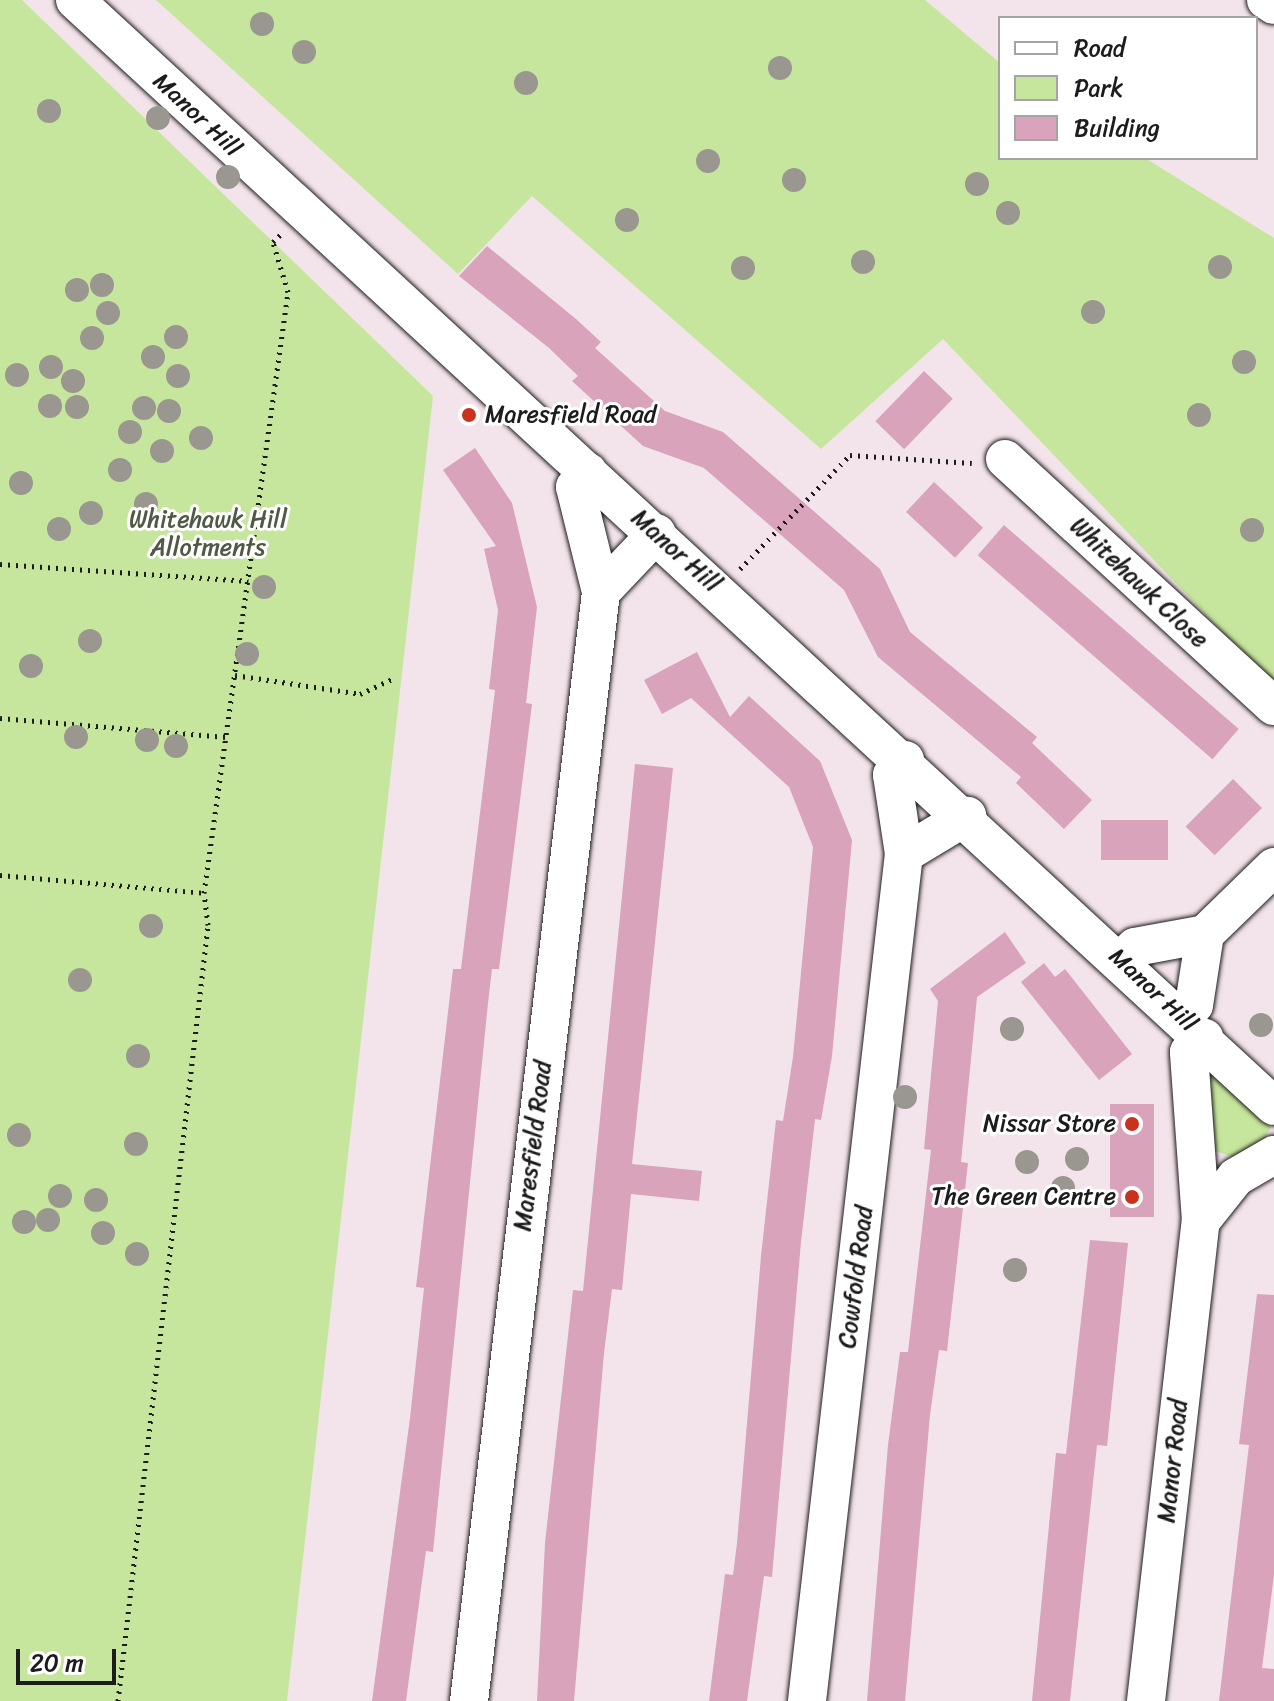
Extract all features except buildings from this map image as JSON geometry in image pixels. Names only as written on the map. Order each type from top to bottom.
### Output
[{"type":"street","name":"Manor Hill","points":[[75,0],[967,816],[1274,1106]]},
{"type":"street","points":[[1266,0],[1274,5]]},
{"type":"street","name":"Whitehawk Close","points":[[1005,459],[1274,706]]},
{"type":"street","name":"Maresfield Road","points":[[469,1701],[601,592],[575,487],[588,472]]},
{"type":"street","points":[[601,592],[657,533]]},
{"type":"street","name":"Cowfold Road","points":[[807,1701],[904,854],[892,775],[905,760]]},
{"type":"street","points":[[904,854],[967,816]]},
{"type":"street","points":[[1121,960],[1135,947],[1205,934],[1274,867]]},
{"type":"street","points":[[1193,1028],[1205,934]]},
{"type":"street","name":"Manor Road","points":[[1146,1701],[1201,1221],[1189,1052],[1193,1028]]},
{"type":"street","points":[[1201,1221],[1236,1177],[1274,1155]]},
{"type":"path","points":[[118,1701],[208,925],[204,893],[288,292],[273,242]]},
{"type":"path","points":[[719,591],[850,455],[959,464],[1005,459]]},
{"type":"path","points":[[0,564],[248,581]]},
{"type":"path","points":[[235,675],[360,694],[394,678]]},
{"type":"path","points":[[0,718],[226,737]]},
{"type":"path","points":[[0,875],[204,893]]},
{"type":"green space","name":"Whitehawk Hill Allotments","points":[[0,0],[22,0],[433,396],[287,1701],[0,1701]]},
{"type":"green space","points":[[156,0],[925,0],[998,61],[998,160],[1148,160],[1274,238],[1274,686],[943,339],[821,449],[532,196],[458,274]]},
{"type":"green space","points":[[1218,1077],[1271,1127],[1259,1148],[1240,1160],[1213,1150],[1210,1078]]},
{"type":"place","name":"Maresfield Road","points":[[469,415]]},
{"type":"place","name":"Nissar Store","points":[[1132,1124]]},
{"type":"place","name":"The Green Centre","points":[[1132,1197]]}]
